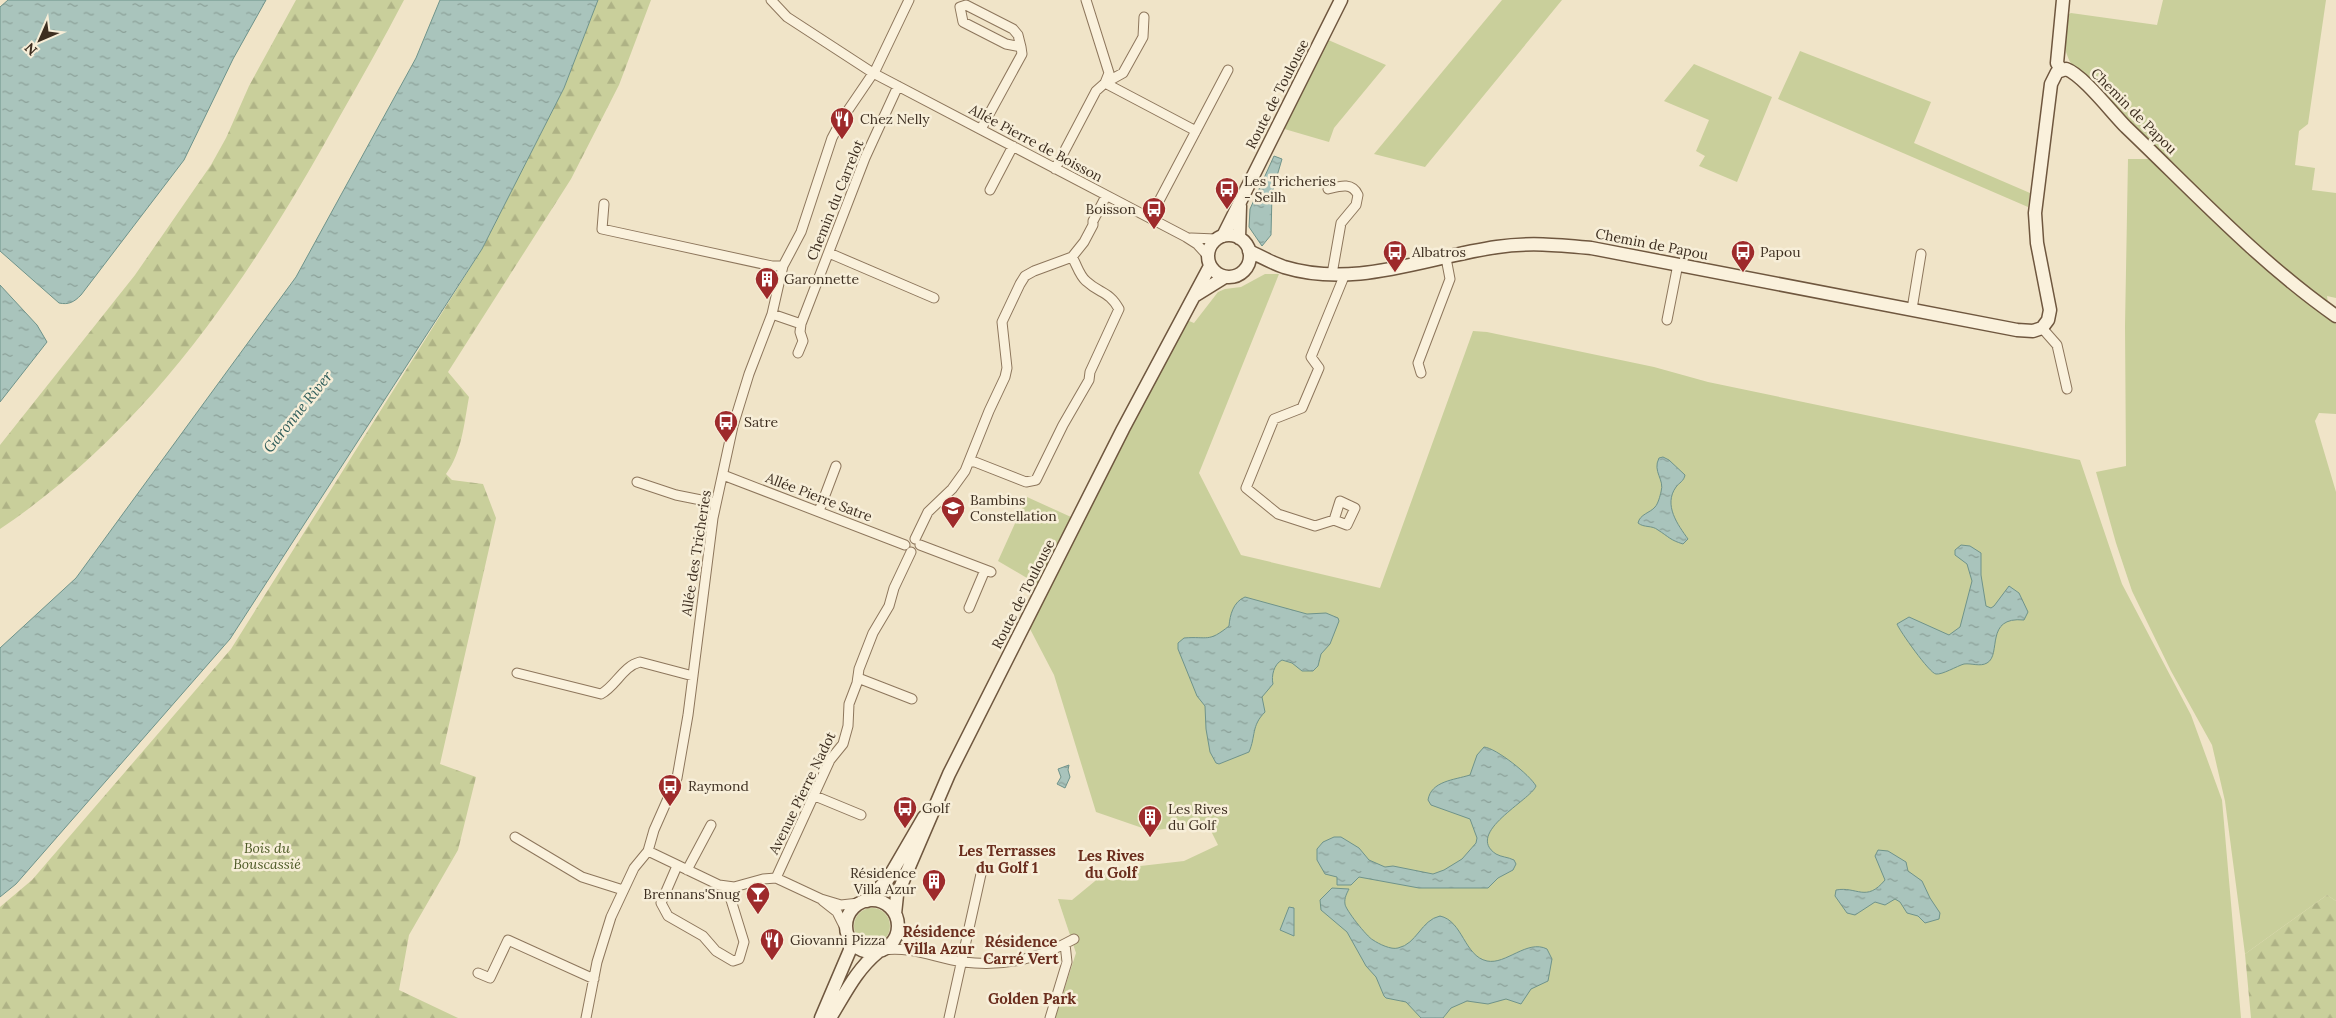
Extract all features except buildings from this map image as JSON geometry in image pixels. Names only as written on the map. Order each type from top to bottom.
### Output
[{"type":"main road","name":"Route de Toulouse","points":[[1220,237],[1240,202],[1341,0]]},
{"type":"main road","points":[[2042,328],[2048,320],[2050,310],[2038,251],[2035,213],[2051,84],[2052,79],[2061,70],[2058,63],[2063,0]]},
{"type":"main road","name":"Chemin de Papou","points":[[2061,70],[2066,69],[2075,74],[2124,124],[2280,273],[2336,316]]},
{"type":"main road","name":"Route de Toulouse","points":[[1239,238],[1240,202]]},
{"type":"main road","points":[[1231,235],[1239,238],[1246,244],[1249,251],[1250,259],[1247,267],[1234,277],[1225,277],[1216,273],[1209,261],[1210,246],[1220,237],[1231,235]]},
{"type":"main road","name":"Chemin de Papou","points":[[1247,267],[1283,266],[1332,274],[1368,273],[1494,247],[1551,244],[1599,249],[2025,331],[2042,328]]},
{"type":"main road","name":"Chemin de Papou","points":[[1249,251],[1283,266]]},
{"type":"main road","name":"Route de Toulouse","points":[[863,902],[888,879],[949,774],[1178,323],[1196,295],[1209,261]]},
{"type":"main road","name":"Route de Toulouse","points":[[1196,295],[1225,277]]},
{"type":"main road","name":"Route de Toulouse","points":[[896,919],[897,895],[949,774]]},
{"type":"main road","points":[[821,1018],[850,950],[848,936],[850,912],[863,902],[886,904],[896,919],[893,942],[864,964],[854,976],[830,1018]]},
{"type":"main road","points":[[848,936],[865,952],[881,951]]},
{"type":"street","name":"Allée Pierre de Boisson","points":[[771,0],[787,17],[873,73],[1186,236],[1197,244],[1209,261]]},
{"type":"street","name":"Allée des Tricheries","points":[[586,1018],[594,979],[611,917],[634,868],[648,851],[654,830],[677,778],[693,676],[703,580],[716,503],[733,426],[749,374],[772,314],[783,266],[801,232],[832,138],[842,119],[873,73],[909,0]]},
{"type":"street","points":[[1086,0],[1109,72],[1105,83]]},
{"type":"street","points":[[981,129],[1022,54],[1021,47],[1018,35],[1013,29],[973,3],[960,7],[963,22],[1006,44],[1021,47]]},
{"type":"street","points":[[1055,169],[1096,91],[1105,83],[1123,73],[1143,37],[1144,17]]},
{"type":"street","points":[[1159,201],[1228,70]]},
{"type":"street","points":[[1105,83],[1196,131]]},
{"type":"street","name":"Chemin du Carrelot","points":[[798,353],[803,341],[800,332],[801,324],[865,158],[898,86]]},
{"type":"street","points":[[990,190],[1013,146]]},
{"type":"street","points":[[1328,189],[1342,186],[1350,187],[1356,190],[1358,195],[1356,205],[1341,223],[1332,274]]},
{"type":"street","points":[[917,542],[928,512],[960,479],[970,462],[1007,372],[1001,329],[1004,315],[1026,276],[1072,257],[1084,242],[1106,196]]},
{"type":"street","points":[[604,204],[602,228],[772,266],[783,266]]},
{"type":"street","name":"Allée Pierre de Boisson","points":[[1186,236],[1198,239],[1220,237]]},
{"type":"street","points":[[829,253],[934,298]]},
{"type":"street","points":[[1912,309],[1921,254]]},
{"type":"street","points":[[970,462],[975,462],[1026,482],[1036,480],[1089,380],[1090,372],[1119,309],[1113,298],[1087,282],[1081,276],[1072,257]]},
{"type":"street","points":[[1421,373],[1418,363],[1450,279],[1446,258]]},
{"type":"street","points":[[1667,320],[1678,264]]},
{"type":"street","points":[[1334,520],[1315,526],[1278,514],[1246,488],[1274,419],[1302,408],[1319,368],[1312,357],[1345,274]]},
{"type":"street","points":[[772,314],[801,324]]},
{"type":"street","points":[[2042,328],[2056,345],[2067,389]]},
{"type":"street","points":[[819,511],[836,466]]},
{"type":"street","name":"Allée Pierre Satre","points":[[723,475],[819,511],[908,549]]},
{"type":"street","points":[[637,482],[676,494],[716,503]]},
{"type":"street","points":[[908,549],[908,540],[917,542],[988,571],[969,608]]},
{"type":"street","name":"Avenue Pierre Nadot","points":[[776,878],[830,760],[843,744],[848,726],[848,710],[858,678],[858,669],[873,633],[889,606],[908,549]]},
{"type":"street","points":[[517,673],[601,694],[632,664],[640,662],[693,676]]},
{"type":"street","points":[[858,678],[912,699]]},
{"type":"street","points":[[814,796],[861,816]]},
{"type":"street","points":[[687,870],[711,825]]},
{"type":"street","points":[[515,836],[526,845],[582,877],[623,890]]},
{"type":"street","points":[[648,851],[677,866],[727,887],[734,887],[763,878],[776,878],[821,899],[841,905],[863,902]]},
{"type":"street","points":[[677,866],[661,903],[662,909],[668,916],[706,938],[716,952],[733,961],[739,959],[744,942],[727,887]]},
{"type":"street","points":[[948,1018],[963,962],[981,874]]},
{"type":"street","points":[[821,899],[837,912],[848,936]]},
{"type":"street","points":[[896,919],[907,939],[928,953]]},
{"type":"street","points":[[881,951],[905,948],[963,962],[1012,963],[1038,956],[1074,939]]},
{"type":"street","points":[[478,973],[490,978],[508,940],[594,979]]},
{"type":"street","points":[[1050,1018],[1067,962],[1066,944]]},
{"type":"green space","points":[[296,0],[404,0],[307,175],[234,289],[194,343],[151,395],[105,444],[55,488],[0,529],[0,445],[135,275],[211,165],[226,138],[249,86]]},
{"type":"green space","name":"Bois du Bouscassié","points":[[598,0],[651,0],[619,85],[571,179],[448,372],[469,397],[459,447],[446,474],[452,480],[483,484],[496,518],[440,764],[476,777],[458,850],[409,935],[399,990],[458,1018],[0,1018],[0,907],[32,880],[231,649],[482,249],[564,88]]},
{"type":"green space","points":[[1502,0],[1562,0],[1425,167],[1374,154]]},
{"type":"green space","points":[[2163,0],[2326,0],[2308,124],[2299,131],[2295,165],[2315,168],[2312,190],[2336,193],[2336,298],[2327,296],[2328,303],[2300,284],[2260,248],[2072,65],[2065,47],[2067,15],[2071,13],[2157,25]]},
{"type":"green space","points":[[1326,39],[1386,65],[1334,128],[1329,142],[1281,128]]},
{"type":"green space","points":[[1800,51],[1931,102],[1914,143],[2030,193],[2028,207],[1778,99]]},
{"type":"green space","points":[[1694,64],[1772,97],[1737,182],[1699,166],[1705,156],[1696,151],[1709,120],[1664,101]]},
{"type":"green space","points":[[2128,159],[2150,159],[2257,259],[2336,324],[2336,414],[2319,413],[2315,421],[2336,492],[2336,901],[2327,895],[2245,954],[2225,801],[2212,745],[2171,671],[2132,591],[2096,472],[2126,466],[2125,326]]},
{"type":"green space","points":[[1265,274],[1279,274],[1199,473],[1241,555],[1380,588],[1473,331],[1487,332],[1654,367],[1708,382],[2080,460],[2122,584],[2191,715],[2222,800],[2241,1018],[1055,1018],[1076,953],[1058,899],[1072,900],[1106,872],[1123,868],[1184,861],[1218,845],[1209,827],[1196,824],[1151,831],[1096,812],[1054,675],[1029,627],[1179,329],[1189,321],[1194,323],[1218,292],[1241,287]]},
{"type":"green space","points":[[1027,497],[1071,517],[1037,584],[998,561]]},
{"type":"green space","points":[[2327,895],[2336,901],[2336,1018],[2251,1018],[2245,954]]},
{"type":"green space","points":[[872,908],[879,909],[885,913],[889,919],[889,933],[885,939],[879,943],[872,944],[865,943],[859,939],[855,933],[854,926],[855,919],[859,913],[865,909]]},
{"type":"water","points":[[8,0],[266,0],[233,59],[184,160],[81,295],[69,303],[59,303],[0,251],[0,7]]},
{"type":"water","name":"Garonne River","points":[[440,0],[598,0],[564,88],[482,249],[230,639],[16,884],[0,897],[0,648],[76,578],[296,277],[416,58]]},
{"type":"water","points":[[1274,156],[1282,159],[1272,193],[1271,235],[1262,246],[1249,227],[1250,209]]},
{"type":"water","points":[[0,285],[37,325],[47,342],[0,402]]},
{"type":"water","points":[[1663,457],[1685,475],[1672,494],[1671,501],[1673,514],[1688,539],[1683,544],[1672,540],[1656,528],[1643,526],[1638,523],[1658,502],[1662,487],[1657,463],[1659,458]]},
{"type":"water","points":[[1961,545],[1970,546],[1981,553],[1981,575],[1986,606],[1991,608],[1994,606],[2009,586],[2019,593],[2028,612],[2024,620],[2012,620],[2003,624],[1996,637],[1991,659],[1987,663],[1982,665],[1964,664],[1936,674],[1922,660],[1897,624],[1909,617],[1949,635],[1960,627],[1972,581],[1967,564],[1955,555],[1955,550]]},
{"type":"water","points":[[1245,597],[1307,614],[1326,613],[1338,618],[1339,621],[1330,644],[1321,654],[1318,666],[1313,671],[1302,671],[1292,663],[1282,660],[1277,664],[1273,674],[1273,684],[1262,697],[1265,712],[1256,727],[1249,752],[1219,764],[1216,763],[1210,752],[1205,706],[1197,696],[1178,649],[1178,643],[1184,638],[1208,638],[1222,631],[1229,626],[1231,613],[1235,605]]},
{"type":"water","points":[[1484,747],[1496,752],[1512,763],[1527,775],[1536,786],[1532,792],[1502,817],[1488,836],[1488,846],[1496,854],[1514,860],[1516,864],[1513,870],[1498,878],[1488,888],[1419,888],[1359,877],[1351,885],[1337,885],[1337,877],[1325,874],[1317,860],[1317,849],[1323,842],[1334,837],[1341,837],[1359,848],[1369,860],[1385,867],[1393,866],[1433,874],[1444,870],[1462,859],[1476,843],[1477,838],[1470,819],[1431,805],[1428,800],[1430,794],[1438,785],[1470,775],[1477,755]]},
{"type":"water","points":[[1069,765],[1070,777],[1065,788],[1057,784],[1061,777],[1058,769]]},
{"type":"water","points":[[1878,850],[1888,851],[1906,862],[1908,871],[1922,881],[1940,913],[1939,919],[1925,923],[1918,916],[1907,913],[1900,902],[1895,899],[1885,905],[1875,902],[1855,915],[1847,913],[1835,896],[1836,890],[1867,892],[1878,887],[1885,880],[1875,856]]},
{"type":"water","points":[[1332,888],[1349,889],[1345,902],[1346,907],[1366,934],[1382,945],[1395,948],[1404,946],[1428,922],[1440,916],[1454,924],[1473,953],[1487,961],[1502,959],[1532,947],[1547,949],[1552,959],[1548,981],[1531,989],[1521,1004],[1506,999],[1488,1004],[1467,1001],[1451,1008],[1443,1018],[1421,1018],[1406,1002],[1384,996],[1376,977],[1366,966],[1347,932],[1321,910],[1320,900]]},
{"type":"water","points":[[1289,907],[1294,908],[1294,936],[1280,930]]},
{"type":"place","name":"Chez Nelly","points":[[842,140]]},
{"type":"place","name":"Les Tricheries - Seilh","points":[[1227,210]]},
{"type":"place","name":"Boisson","points":[[1154,230]]},
{"type":"place","name":"Albatros","points":[[1395,273]]},
{"type":"place","name":"Papou","points":[[1743,273]]},
{"type":"place","name":"Garonnette","points":[[767,300]]},
{"type":"place","name":"Satre","points":[[726,443]]},
{"type":"place","name":"Bambins Constellation","points":[[953,529]]},
{"type":"place","name":"Raymond","points":[[670,807]]},
{"type":"place","name":"Golf","points":[[905,829]]},
{"type":"place","name":"Les Rives du Golf","points":[[1150,838]]},
{"type":"place","name":"Résidence Villa Azur","points":[[934,902]]},
{"type":"place","name":"Brennans'Snug","points":[[758,915]]},
{"type":"place","name":"Giovanni Pizza","points":[[772,961]]},
{"type":"district","name":"Les Terrasses du Golf 1","points":[[1007,860]]},
{"type":"district","name":"Les Rives du Golf","points":[[1111,864]]},
{"type":"district","name":"Résidence Villa Azur","points":[[939,940]]},
{"type":"district","name":"Résidence Carré Vert","points":[[1021,950]]},
{"type":"district","name":"Golden Park","points":[[1032,999]]}]
